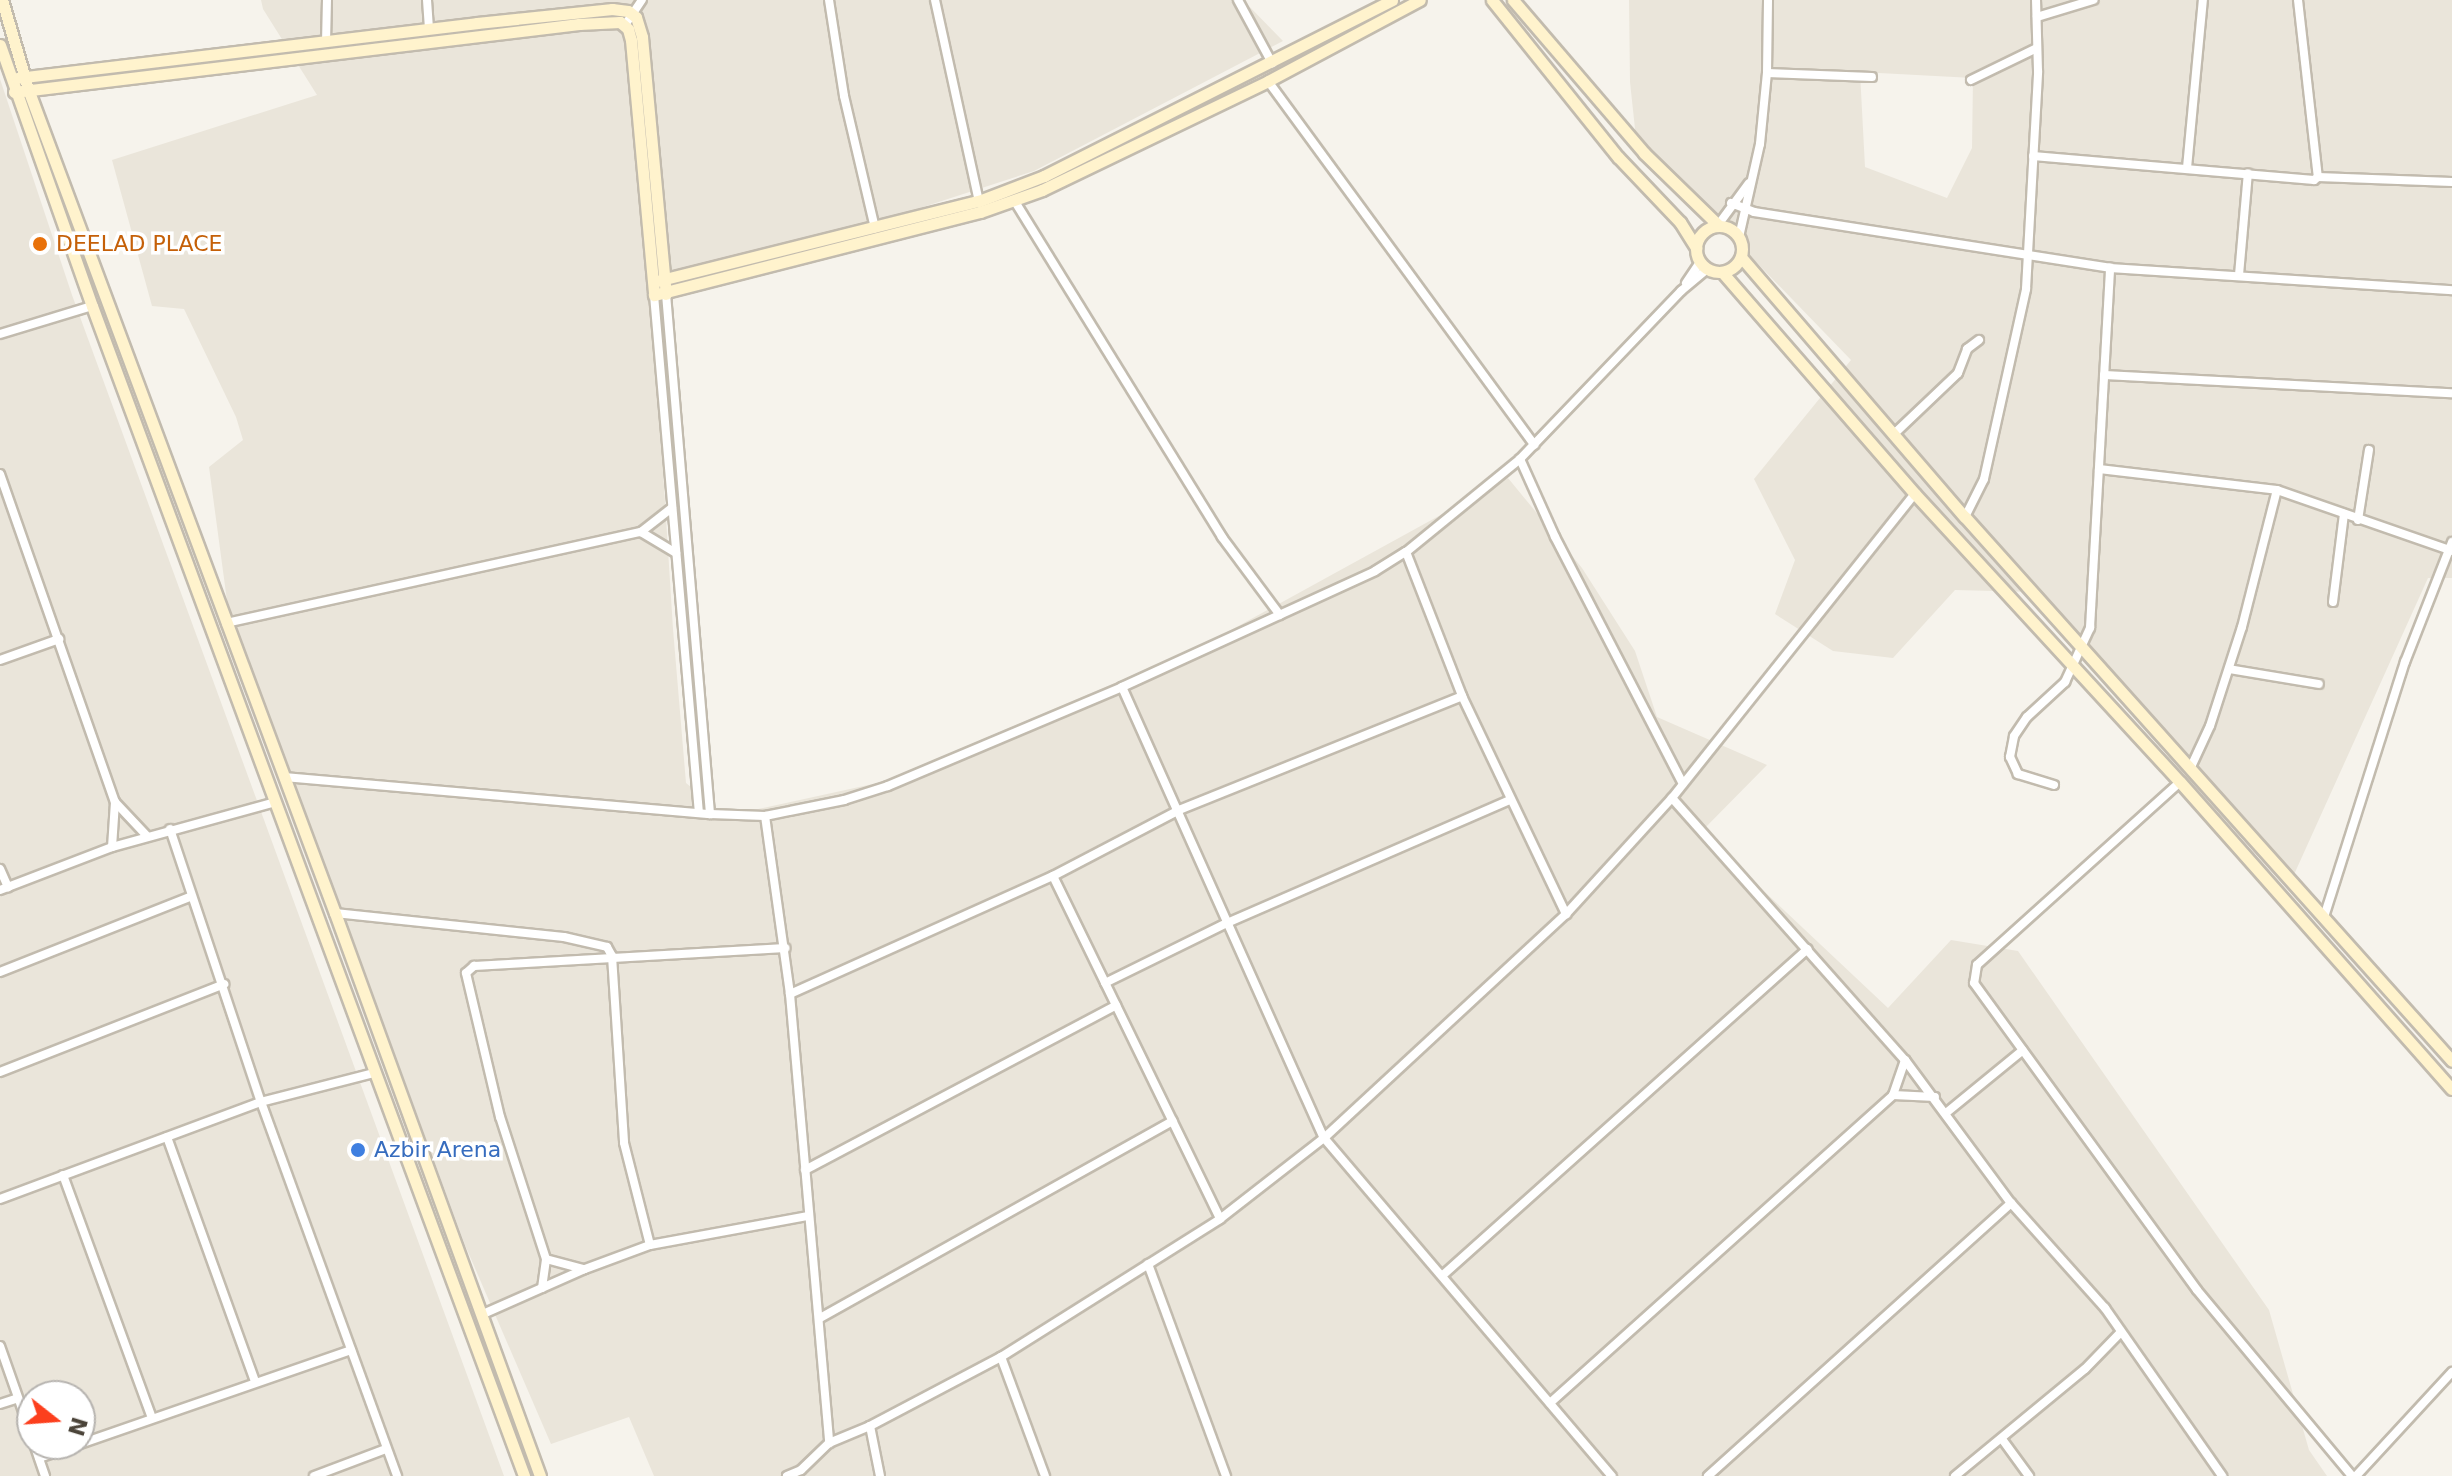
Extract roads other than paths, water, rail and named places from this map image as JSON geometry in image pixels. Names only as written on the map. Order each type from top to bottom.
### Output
[{"type":"main road","points":[[2,0],[28,89],[335,913],[386,1061],[483,1314],[540,1476]]},
{"type":"main road","points":[[658,281],[979,201],[1044,176],[1392,0]]},
{"type":"main road","points":[[12,86],[28,89],[358,45],[612,21],[625,25],[631,40],[660,294],[1042,190],[1268,81],[1420,0]]},
{"type":"main road","points":[[1492,0],[1618,157],[1680,222],[1703,265],[1722,272],[1915,494],[2180,782],[2452,1089]]},
{"type":"main road","points":[[1513,0],[1644,153],[1718,225],[1733,230],[1739,237],[1741,257],[1965,517],[2452,1061]]},
{"type":"main road","points":[[12,86],[24,77],[326,43],[358,45],[429,29],[612,9],[633,14],[642,37],[658,281]]},
{"type":"main road","points":[[0,45],[92,306],[524,1476]]},
{"type":"main road","points":[[1696,248],[1701,234],[1718,225]]},
{"type":"main road","points":[[1722,272],[1733,267],[1741,257]]},
{"type":"main road","points":[[490,1382],[503,1375]]},
{"type":"street","points":[[326,43],[327,0]]},
{"type":"street","points":[[427,0],[429,29]]},
{"type":"street","points":[[625,25],[642,1],[653,0]]},
{"type":"street","points":[[829,0],[844,96],[875,228]]},
{"type":"street","points":[[935,0],[979,201]]},
{"type":"street","points":[[1238,0],[1272,63]]},
{"type":"street","points":[[1739,237],[1760,144],[1767,73],[1768,0]]},
{"type":"street","points":[[1965,517],[1984,479],[2026,289],[2037,48],[2036,0]]},
{"type":"street","points":[[2037,17],[2093,0]]},
{"type":"street","points":[[2187,168],[2203,0]]},
{"type":"street","points":[[2298,0],[2318,177]]},
{"type":"street","points":[[1971,80],[2037,48]]},
{"type":"street","points":[[1767,73],[1872,77]]},
{"type":"street","points":[[1268,81],[1534,445]]},
{"type":"street","points":[[2033,156],[2314,180],[2318,177],[2452,182]]},
{"type":"street","points":[[2239,275],[2248,173]]},
{"type":"street","points":[[1718,225],[1731,203],[1749,183]]},
{"type":"street","points":[[1014,200],[1222,537],[1280,615]]},
{"type":"street","points":[[1731,203],[1747,209],[2110,268],[2452,290]]},
{"type":"street","points":[[284,777],[710,814],[765,816],[844,800],[888,786],[1122,687],[1375,571],[1406,552],[1520,459],[1703,265]]},
{"type":"street","points":[[2054,785],[2018,774],[2010,757],[2014,736],[2027,717],[2065,682],[2090,628],[2110,268]]},
{"type":"street","points":[[660,294],[672,508],[699,813]]},
{"type":"street","points":[[660,294],[710,814]]},
{"type":"street","points":[[0,334],[92,306]]},
{"type":"street","points":[[1894,434],[1958,373],[1967,349],[1979,340]]},
{"type":"street","points":[[2104,375],[2452,393]]},
{"type":"street","points":[[2358,520],[2369,450]]},
{"type":"street","points":[[1520,459],[1555,537],[1682,782]]},
{"type":"street","points":[[2099,469],[2277,490],[2358,520],[2451,548],[2405,662],[2324,917]]},
{"type":"street","points":[[0,474],[115,802],[112,847]]},
{"type":"street","points":[[2190,769],[2210,726],[2229,669],[2277,490]]},
{"type":"street","points":[[787,1476],[801,1473],[829,1443],[870,1426],[1001,1357],[1220,1219],[1324,1138],[1566,914],[1672,798],[1915,494]]},
{"type":"street","points":[[226,623],[641,532],[672,508]]},
{"type":"street","points":[[2333,602],[2344,514]]},
{"type":"street","points":[[641,532],[676,553]]},
{"type":"street","points":[[1406,552],[1462,696],[1566,914]]},
{"type":"street","points":[[0,660],[59,639]]},
{"type":"street","points":[[2229,669],[2319,684]]},
{"type":"street","points":[[1122,687],[1324,1138],[1612,1476]]},
{"type":"street","points":[[790,994],[1053,876],[1179,810],[1462,696]]},
{"type":"street","points":[[2180,782],[1977,965],[1974,983],[2197,1290],[2354,1476],[2452,1372]]},
{"type":"street","points":[[1672,798],[1905,1060],[2011,1203],[2105,1308],[2222,1476]]},
{"type":"street","points":[[1105,983],[1227,923],[1510,800]]},
{"type":"street","points":[[115,802],[147,836]]},
{"type":"street","points":[[0,869],[4,889],[112,847],[275,802]]},
{"type":"street","points":[[765,816],[790,994],[829,1443]]},
{"type":"street","points":[[170,829],[261,1102],[397,1476]]},
{"type":"street","points":[[1053,876],[1220,1219]]},
{"type":"street","points":[[0,972],[192,896]]},
{"type":"street","points":[[335,913],[564,937],[602,944],[612,956],[624,1143],[650,1245]]},
{"type":"street","points":[[542,1288],[546,1259],[500,1117],[466,973],[474,966],[785,948]]},
{"type":"street","points":[[1443,1275],[1807,949]]},
{"type":"street","points":[[0,1072],[224,984]]},
{"type":"street","points":[[805,1170],[1116,1005]]},
{"type":"street","points":[[1946,1113],[2023,1050]]},
{"type":"street","points":[[1550,1403],[1893,1095],[1905,1060]]},
{"type":"street","points":[[0,1199],[261,1102],[374,1073]]},
{"type":"street","points":[[1893,1095],[1935,1097]]},
{"type":"street","points":[[820,1318],[1173,1121]]},
{"type":"street","points":[[167,1137],[255,1381]]},
{"type":"street","points":[[63,1175],[152,1418]]},
{"type":"street","points":[[1708,1476],[2011,1203]]},
{"type":"street","points":[[483,1314],[585,1269],[650,1245],[808,1216]]},
{"type":"street","points":[[546,1259],[585,1269]]},
{"type":"street","points":[[1148,1264],[1226,1476]]},
{"type":"street","points":[[1955,1476],[2085,1369],[2120,1333]]},
{"type":"street","points":[[0,1346],[16,1392]]},
{"type":"street","points":[[96,1438],[351,1350]]},
{"type":"street","points":[[1001,1357],[1045,1476]]},
{"type":"street","points":[[870,1426],[880,1476]]},
{"type":"street","points":[[2002,1439],[2029,1476]]},
{"type":"street","points":[[314,1476],[386,1449]]},
{"type":"place","name":"DEELAD PLACE","points":[[40,244]]},
{"type":"place","name":"Azbir Arena","points":[[358,1150]]}]
